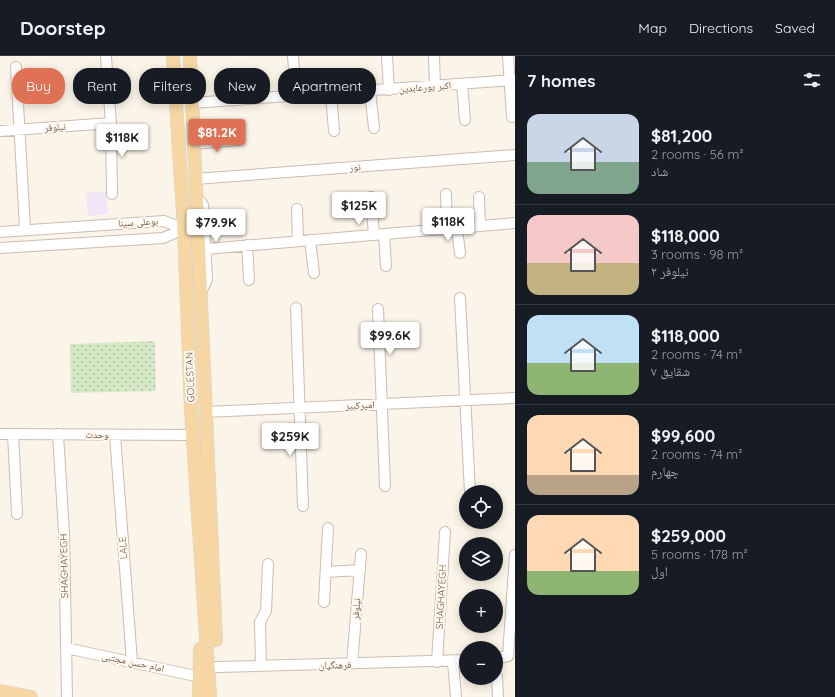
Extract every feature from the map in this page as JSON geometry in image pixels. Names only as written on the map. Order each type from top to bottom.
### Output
[{"type":"main road","name":"GOLESTAN","points":[[173,56],[190,228],[200,296],[218,697]]},
{"type":"main road","name":"GOLESTAN","points":[[190,56],[191,68]]},
{"type":"main road","name":"GOLESTAN","points":[[192,104],[195,179],[195,193],[190,228],[193,435],[210,697]]},
{"type":"main road","points":[[199,697],[201,557]]},
{"type":"main road","points":[[0,691],[32,697]]},
{"type":"street","points":[[293,56],[294,68]]},
{"type":"street","points":[[387,56],[389,90]]},
{"type":"street","points":[[434,56],[435,86]]},
{"type":"street","points":[[508,56],[512,80],[512,117]]},
{"type":"street","points":[[106,58],[112,194]]},
{"type":"street","points":[[16,67],[25,229]]},
{"type":"street","name":"اکبر پورعابدین","points":[[376,91],[512,80]]},
{"type":"street","points":[[462,84],[465,120]]},
{"type":"street","name":"اکبر پورعابدین","points":[[206,101],[278,97]]},
{"type":"street","points":[[332,104],[334,131]]},
{"type":"street","points":[[371,104],[374,128]]},
{"type":"street","name":"نیلوفر","points":[[0,131],[110,123]]},
{"type":"street","points":[[193,144],[238,140]]},
{"type":"street","name":"نور","points":[[195,179],[515,155]]},
{"type":"street","points":[[195,193],[203,204],[206,249],[207,280],[200,296]]},
{"type":"street","points":[[446,194],[452,229],[460,253]]},
{"type":"street","points":[[479,197],[480,226]]},
{"type":"street","points":[[371,198],[386,266]]},
{"type":"street","points":[[297,209],[298,241]]},
{"type":"street","name":"بوعلی سینا","points":[[0,232],[25,229],[164,221],[190,228]]},
{"type":"street","points":[[206,249],[515,223]]},
{"type":"street","name":"بوعلی سینا","points":[[0,248],[163,238],[190,228]]},
{"type":"street","points":[[310,240],[314,273]]},
{"type":"street","points":[[247,246],[249,280]]},
{"type":"street","points":[[460,298],[470,485]]},
{"type":"street","points":[[296,308],[303,506]]},
{"type":"street","points":[[378,309],[385,486]]},
{"type":"street","name":"امیرکبیر","points":[[205,412],[515,398]]},
{"type":"street","name":"وحدت","points":[[0,434],[193,435]]},
{"type":"street","points":[[13,434],[17,514]]},
{"type":"street","name":"SHAGHAYEGH","points":[[58,434],[64,532],[67,697]]},
{"type":"street","name":"LALE","points":[[115,434],[132,662]]},
{"type":"street","points":[[324,602],[328,528]]},
{"type":"street","name":"SHAGHAYEGH","points":[[437,662],[445,532]]},
{"type":"street","name":"نیلوفر","points":[[352,664],[361,554]]},
{"type":"street","points":[[503,657],[508,656],[515,555]]},
{"type":"street","points":[[261,666],[260,622],[266,611],[268,564]]},
{"type":"street","points":[[326,572],[360,570]]},
{"type":"street","name":"امام حسن مجتبی","points":[[66,648],[200,677]]},
{"type":"street","name":"فرهنگیان","points":[[217,667],[459,661]]},
{"type":"street","points":[[453,662],[456,697]]},
{"type":"street","points":[[497,685],[498,697]]},
{"type":"shaded area","points":[[106,191],[108,214],[88,216],[86,193]]},
{"type":"green space","points":[[155,341],[156,391],[71,393],[70,344]]}]
